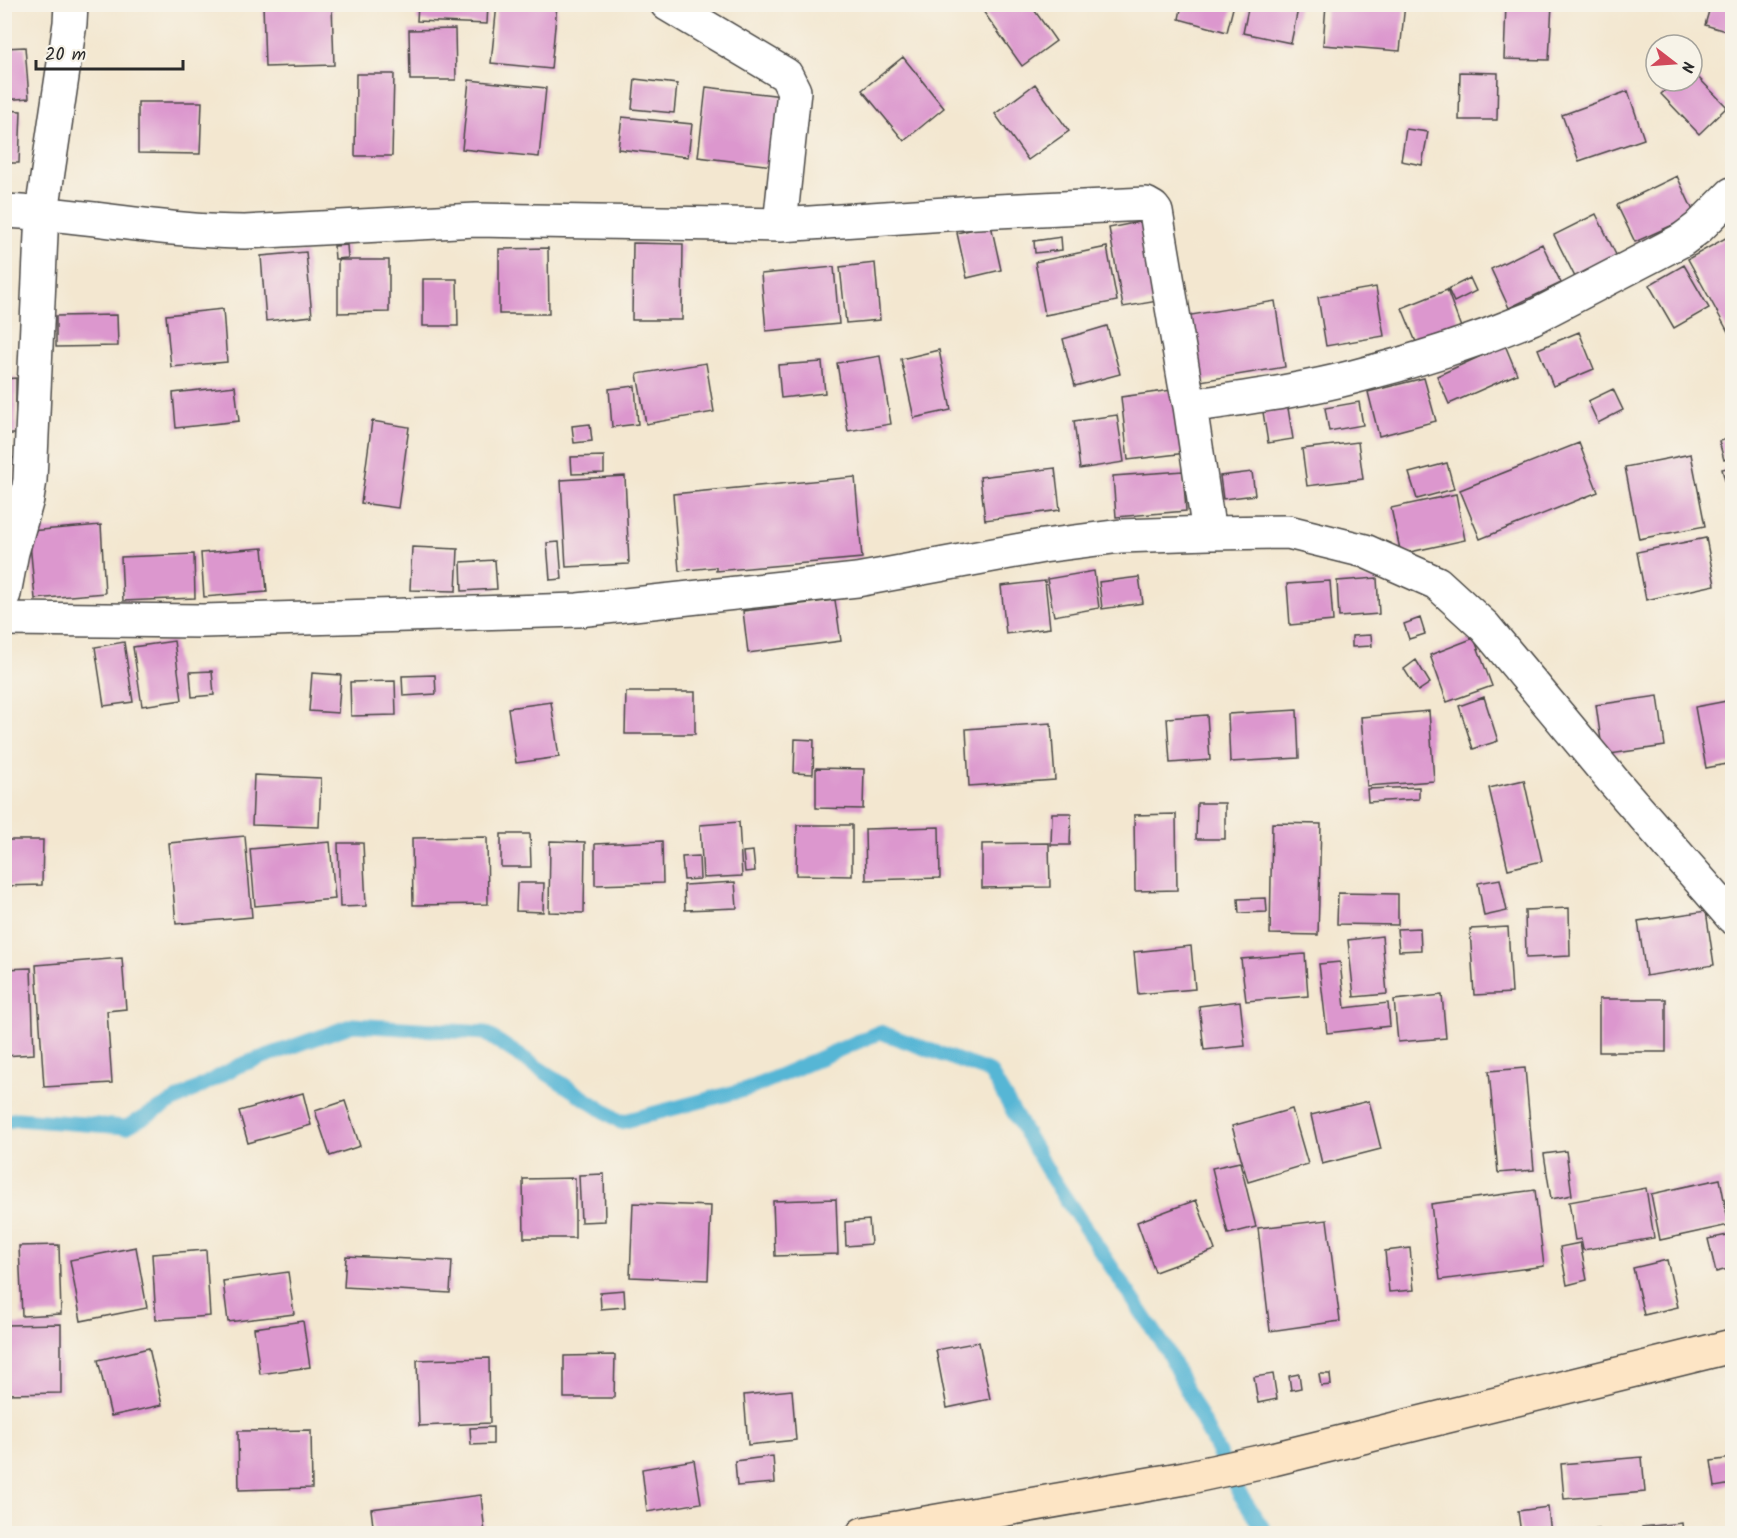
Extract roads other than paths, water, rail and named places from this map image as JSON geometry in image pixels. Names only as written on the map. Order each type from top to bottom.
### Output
[{"type":"main road","points":[[863,1533],[1185,1478],[1273,1459],[1731,1348]]},
{"type":"street","points":[[4,594],[30,480],[42,212],[70,23],[70,4]]},
{"type":"street","points":[[667,4],[786,75],[791,82],[794,91],[780,225]]},
{"type":"street","points":[[1190,406],[1282,392],[1352,378],[1506,329],[1532,318],[1682,240],[1698,228],[1732,194]]},
{"type":"street","points":[[4,211],[42,212],[211,232],[476,220],[780,225],[1146,204],[1156,212],[1190,406],[1209,533]]},
{"type":"street","points":[[4,619],[203,621],[578,610],[857,580],[1043,546],[1110,538],[1288,532],[1365,551],[1437,583],[1485,627],[1614,782],[1732,917]]},
{"type":"waterway","points":[[4,1122],[17,1119],[126,1127],[238,1066],[353,1025],[485,1033],[621,1122],[751,1088],[880,1032],[990,1072],[1052,1178],[1166,1349],[1239,1493],[1267,1534]]}]
